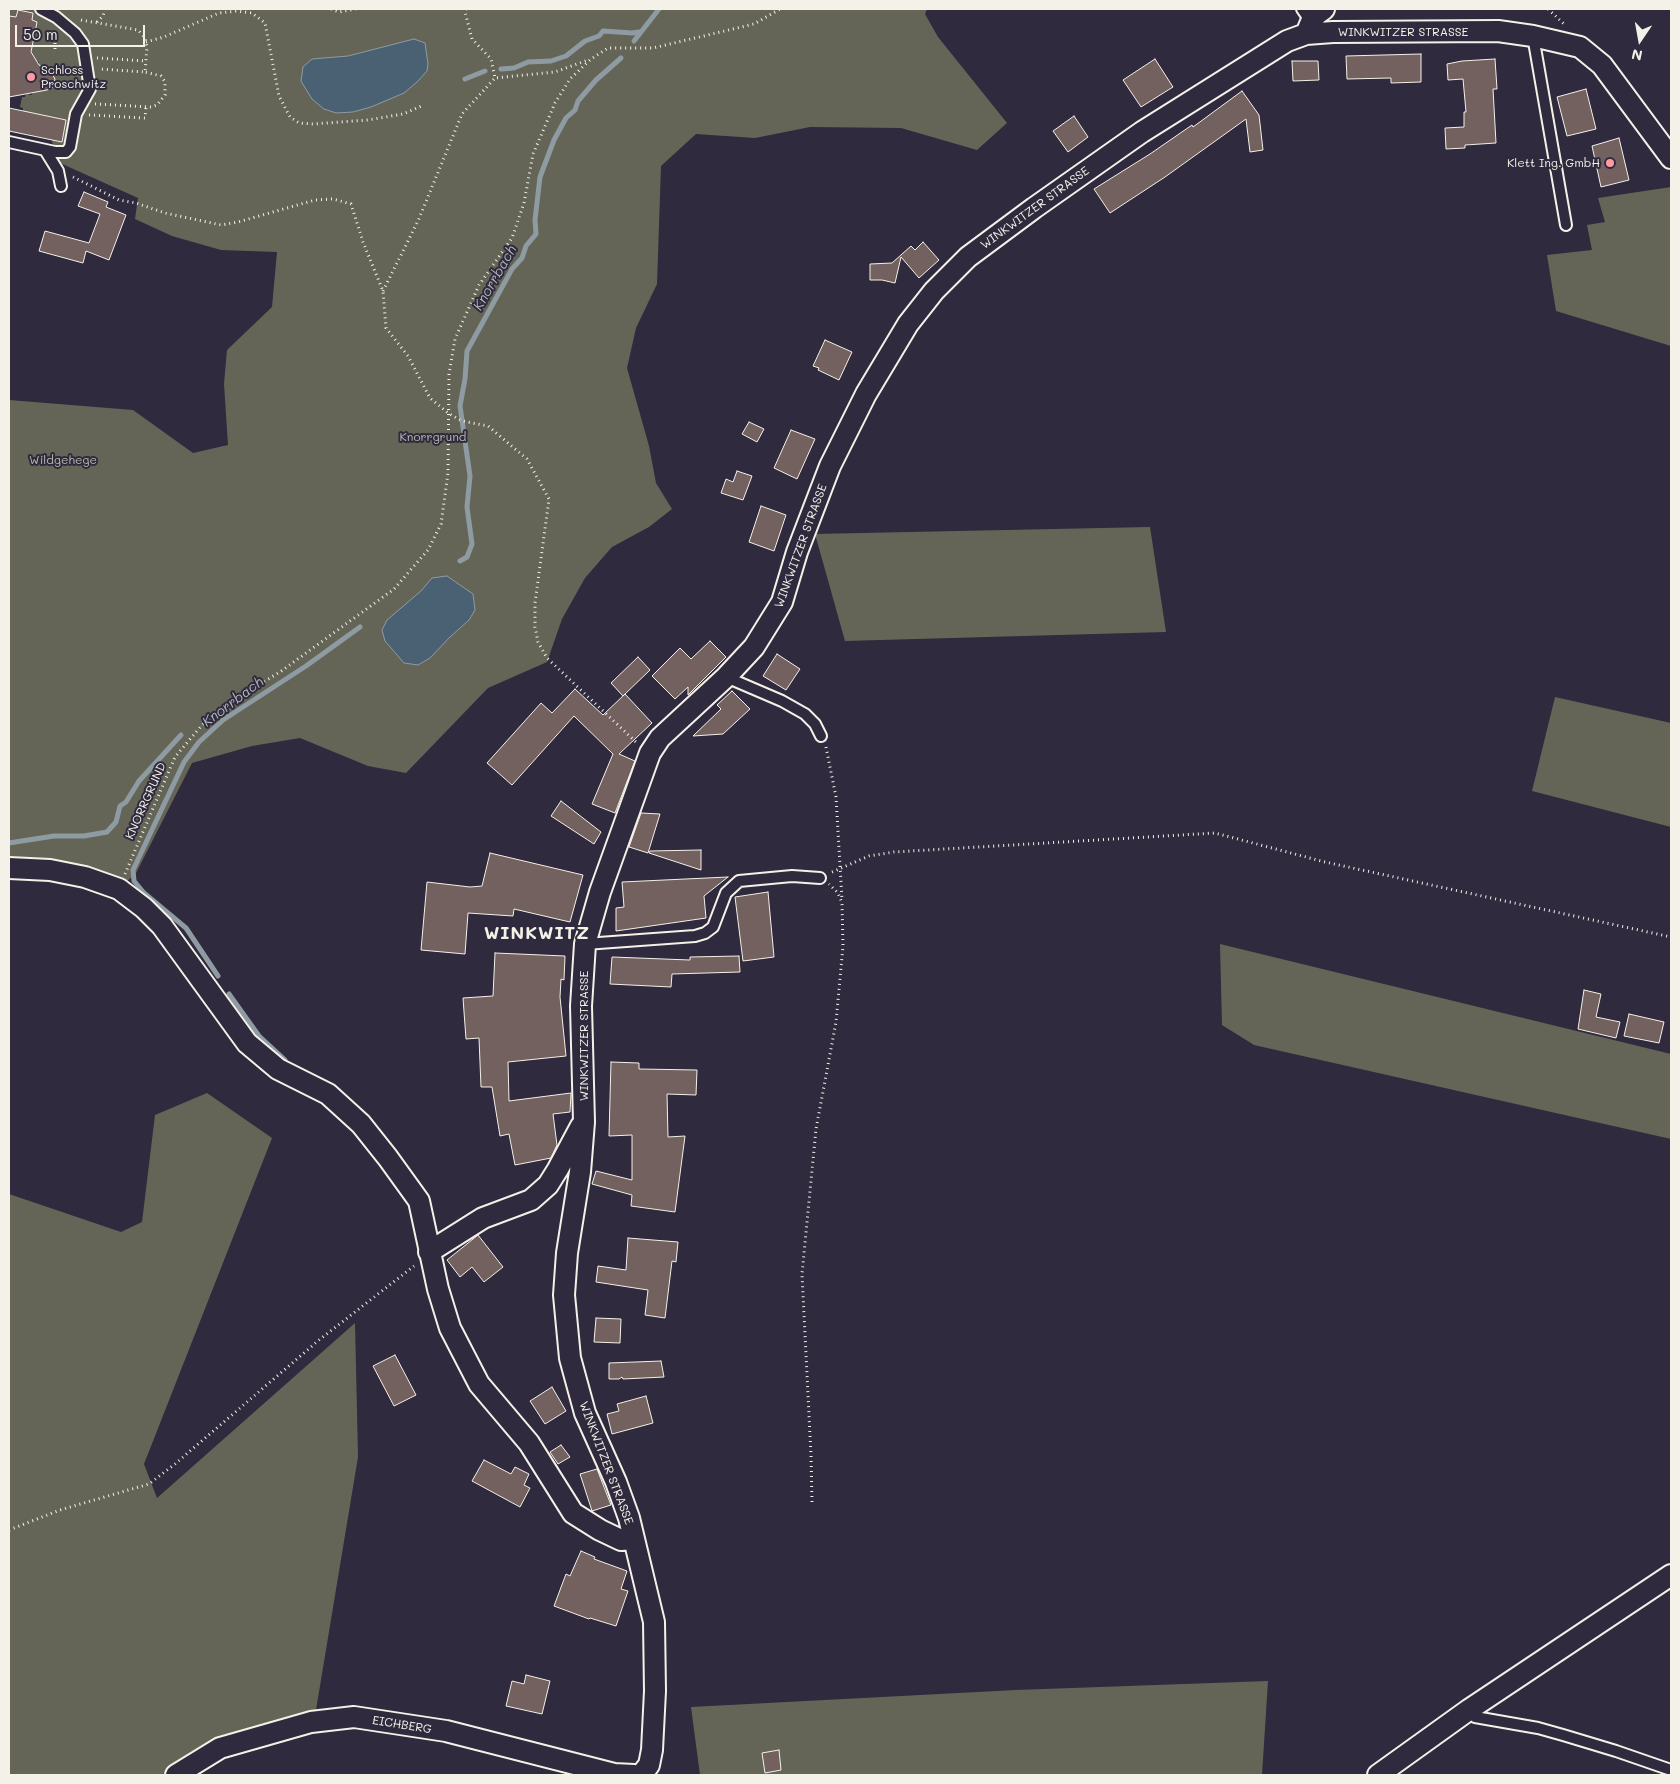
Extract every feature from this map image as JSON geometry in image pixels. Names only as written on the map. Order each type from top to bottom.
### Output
[{"type":"street","name":"WINKWITZER STRASSE","points":[[641,1775],[649,1765],[652,1750],[655,1691],[654,1622],[629,1518],[616,1482],[585,1413],[570,1358],[564,1295],[580,1172],[584,1122],[581,1006],[584,944],[600,892],[650,753],[660,738],[726,677],[754,647],[782,602],[798,552],[830,466],[876,379],[908,324],[934,291],[968,257],[1142,132],[1287,41],[1311,18],[1333,32],[1498,31],[1533,36],[1580,47],[1602,64],[1671,158]]},
{"type":"street","points":[[9,868],[50,870],[119,889],[144,908],[162,926],[247,1043],[278,1069],[328,1094],[361,1124],[419,1201],[438,1289],[450,1328],[479,1384],[529,1443],[573,1513],[600,1530],[621,1540],[634,1539]]},
{"type":"street","points":[[429,1252],[483,1218],[530,1200],[548,1185],[584,1122]]},
{"type":"street","points":[[1378,1775],[1470,1709],[1671,1575]]},
{"type":"street","name":"EICHBERG","points":[[176,1775],[220,1748],[311,1722],[354,1717],[446,1731],[614,1774],[634,1775]]},
{"type":"lane","points":[[9,142],[56,152],[66,152],[70,147],[76,114],[90,88],[90,78],[86,69],[83,44],[75,33],[56,17],[41,9]]},
{"type":"lane","points":[[1533,36],[1566,225]]},
{"type":"lane","points":[[45,150],[58,171],[61,186]]},
{"type":"lane","points":[[726,677],[782,701],[805,714],[815,724],[821,736]]},
{"type":"lane","points":[[584,944],[700,934],[712,927],[726,893],[739,881],[792,876],[820,878]]},
{"type":"lane","points":[[1470,1709],[1475,1717],[1538,1728],[1616,1751],[1671,1770]]},
{"type":"path","points":[[97,22],[103,16],[105,9]]},
{"type":"path","points":[[331,9],[339,12],[356,9]]},
{"type":"path","points":[[466,9],[465,12],[472,39],[491,59],[495,78]]},
{"type":"path","name":"KNORRGRUND","points":[[119,889],[175,758],[202,725],[238,697],[280,672],[394,588],[428,550],[441,524],[444,507],[448,473],[448,374],[455,339],[479,285],[512,238],[524,203],[533,154],[555,103],[570,79],[591,59],[608,48],[653,48],[754,24],[780,9]]},
{"type":"path","points":[[146,42],[164,37],[219,13],[237,11],[252,13],[265,23],[279,96],[290,117],[299,124],[368,120],[403,114],[424,105]]},
{"type":"path","points":[[56,17],[97,22],[138,30],[143,33],[146,42],[146,72]]},
{"type":"path","points":[[86,58],[146,61]]},
{"type":"path","points":[[382,291],[418,221],[462,114],[495,78],[555,72],[591,59]]},
{"type":"path","points":[[82,103],[146,107],[157,105],[163,100],[166,88],[161,76],[146,72],[86,69]]},
{"type":"path","points":[[54,84],[78,87]]},
{"type":"path","points":[[76,114],[145,118],[146,107]]},
{"type":"path","points":[[58,171],[119,200],[222,226],[315,200],[332,198],[351,204],[382,291],[386,328],[408,356],[430,398],[448,413],[462,421],[488,426],[527,459],[549,499],[535,604],[535,627],[538,642],[547,658],[640,746],[650,753]]},
{"type":"path","points":[[812,1502],[802,1274],[816,1129],[834,1030],[843,946],[839,868],[840,843],[836,797],[826,748],[821,736]]},
{"type":"path","points":[[842,902],[838,893],[831,885],[820,878],[869,856],[894,852],[1214,833],[1325,862],[1671,937]]},
{"type":"path","points":[[9,1530],[60,1510],[148,1484],[175,1464],[319,1340],[409,1271],[429,1252]]},
{"type":"green space","name":"Knorrgrund","points":[[9,9],[927,9],[925,14],[938,37],[1007,123],[977,150],[901,128],[810,127],[755,138],[696,134],[661,166],[657,284],[636,328],[627,368],[649,446],[656,483],[672,509],[649,527],[612,547],[585,578],[562,619],[547,662],[488,688],[406,773],[368,766],[300,738],[252,746],[192,763],[135,875],[127,881],[53,860],[9,858],[9,400],[133,410],[193,453],[228,445],[224,384],[227,350],[272,307],[277,252],[221,250],[172,236],[135,219],[138,198],[60,163],[51,139],[62,141],[66,120],[23,111],[23,108],[20,107],[22,97],[25,97],[26,94],[32,95],[33,90],[48,90],[52,88],[54,83],[54,75],[46,69],[38,67],[39,62],[34,60],[34,56],[31,54],[37,22],[32,20],[33,12],[18,10],[16,17],[9,16]]},
{"type":"green space","points":[[1671,187],[1671,346],[1556,311],[1547,255],[1592,250],[1587,225],[1605,222],[1598,198]]},
{"type":"green space","points":[[1150,527],[1166,632],[845,641],[815,534]]},
{"type":"green space","points":[[1555,697],[1671,723],[1671,827],[1532,791]]},
{"type":"green space","points":[[1220,944],[1671,1054],[1671,1139],[1254,1045],[1222,1025]]},
{"type":"green space","points":[[207,1093],[272,1138],[144,1464],[157,1498],[355,1323],[358,1457],[316,1710],[209,1746],[161,1775],[9,1775],[9,1194],[121,1232],[142,1222],[155,1115]]},
{"type":"green space","points":[[1268,1681],[1262,1775],[700,1775],[691,1707],[1016,1690]]},
{"type":"water","points":[[414,39],[425,43],[427,71],[404,93],[371,107],[353,112],[336,113],[324,109],[312,99],[301,81],[303,67],[312,59],[348,56]]},
{"type":"water","points":[[447,576],[473,594],[475,610],[469,620],[430,658],[418,665],[404,663],[385,641],[382,630],[387,620],[421,591],[432,578]]},
{"type":"building","name":"Schloss Proschwitz","points":[[18,10],[33,13],[32,20],[37,22],[31,52],[39,65],[51,72],[55,79],[52,88],[47,90],[9,97],[9,16],[16,17]]},
{"type":"building","points":[[1421,54],[1421,82],[1391,83],[1391,78],[1347,79],[1346,56]]},
{"type":"building","points":[[1155,59],[1173,87],[1141,107],[1123,80]]},
{"type":"building","points":[[1495,59],[1497,89],[1493,89],[1496,143],[1465,145],[1465,148],[1446,149],[1445,128],[1464,127],[1464,112],[1466,112],[1463,79],[1448,80],[1447,64]]},
{"type":"building","points":[[1292,61],[1318,61],[1319,80],[1293,81]]},
{"type":"building","points":[[1586,89],[1596,129],[1567,136],[1557,97]]},
{"type":"building","points":[[1242,91],[1259,115],[1263,150],[1250,152],[1246,119],[1165,177],[1110,213],[1094,189],[1192,125],[1193,127]]},
{"type":"building","points":[[9,108],[66,120],[62,142],[9,131]]},
{"type":"building","points":[[1074,116],[1088,137],[1068,152],[1053,131]]},
{"type":"building","name":"Klett Ing. GmbH","points":[[1619,138],[1629,180],[1601,187],[1592,146]]},
{"type":"building","points":[[84,192],[108,202],[106,207],[126,215],[109,260],[86,251],[83,263],[39,251],[45,231],[89,243],[100,214],[78,206]]},
{"type":"building","points":[[923,242],[939,260],[919,278],[901,257],[895,283],[870,280],[870,264],[892,263],[911,246],[915,250]]},
{"type":"building","points":[[825,340],[852,352],[839,380],[813,366]]},
{"type":"building","points":[[749,422],[764,429],[757,442],[742,434]]},
{"type":"building","points":[[791,430],[815,439],[797,479],[774,468]]},
{"type":"building","points":[[737,471],[752,476],[743,500],[721,493],[726,479],[733,482]]},
{"type":"building","points":[[761,506],[786,515],[774,551],[749,542]]},
{"type":"building","points":[[710,641],[726,657],[688,695],[688,687],[675,699],[652,676],[680,648],[691,659]]},
{"type":"building","points":[[777,654],[800,669],[786,690],[763,676]]},
{"type":"building","points":[[638,657],[650,670],[623,696],[611,683]]},
{"type":"building","points":[[575,689],[603,715],[625,694],[652,723],[619,754],[635,761],[615,813],[592,804],[613,754],[574,716],[512,785],[487,763],[541,703],[552,713]]},
{"type":"building","points":[[732,691],[750,709],[723,734],[693,736],[721,709],[717,705]]},
{"type":"building","points":[[561,801],[601,832],[594,844],[551,816]]},
{"type":"building","points":[[641,813],[660,814],[648,853],[629,847]]},
{"type":"building","points":[[701,850],[701,870],[649,853],[650,851]]},
{"type":"building","points":[[490,853],[583,875],[570,922],[514,909],[513,916],[468,913],[465,954],[421,950],[427,882],[470,887],[482,886]]},
{"type":"building","points":[[728,877],[704,896],[706,918],[616,931],[616,908],[624,907],[622,882]]},
{"type":"building","points":[[768,892],[774,957],[743,961],[735,897]]},
{"type":"building","points":[[495,953],[565,956],[564,980],[561,979],[560,997],[566,1056],[508,1062],[509,1101],[571,1093],[570,1112],[553,1114],[557,1145],[551,1158],[515,1165],[509,1134],[500,1136],[492,1087],[481,1087],[479,1038],[466,1039],[463,998],[493,996]]},
{"type":"building","points":[[739,956],[740,972],[672,974],[671,987],[610,984],[612,957],[690,960],[690,957]]},
{"type":"building","points":[[1584,990],[1601,994],[1596,1017],[1620,1022],[1616,1038],[1578,1029]]},
{"type":"building","points":[[1629,1014],[1664,1022],[1659,1043],[1624,1036]]},
{"type":"building","points":[[611,1062],[639,1063],[639,1069],[697,1070],[696,1095],[667,1094],[668,1137],[685,1136],[675,1212],[631,1206],[632,1195],[592,1184],[596,1171],[632,1180],[632,1135],[609,1136]]},
{"type":"building","points":[[478,1235],[503,1267],[484,1282],[472,1267],[460,1277],[447,1260]]},
{"type":"building","points":[[628,1238],[678,1242],[676,1262],[672,1261],[665,1318],[645,1315],[648,1290],[596,1282],[598,1266],[626,1270]]},
{"type":"building","points":[[596,1318],[621,1319],[620,1343],[594,1342]]},
{"type":"building","points":[[395,1355],[416,1395],[394,1406],[373,1366]]},
{"type":"building","points":[[661,1361],[664,1377],[623,1379],[622,1377],[619,1379],[609,1379],[609,1363]]},
{"type":"building","points":[[552,1387],[566,1411],[545,1424],[530,1401]]},
{"type":"building","points":[[646,1396],[653,1423],[612,1434],[607,1414],[619,1411],[617,1404]]},
{"type":"building","points":[[561,1445],[570,1457],[558,1464],[550,1452]]},
{"type":"building","points":[[484,1460],[511,1474],[515,1467],[529,1474],[524,1485],[530,1488],[520,1507],[472,1481]]},
{"type":"building","points":[[597,1469],[611,1505],[592,1511],[580,1474]]},
{"type":"building","points":[[581,1551],[595,1557],[594,1559],[627,1571],[621,1589],[628,1591],[616,1626],[589,1619],[554,1606],[566,1574],[570,1576]]},
{"type":"building","points":[[526,1675],[550,1681],[542,1714],[506,1706],[512,1681],[524,1684]]},
{"type":"building","points":[[779,1750],[781,1770],[765,1773],[762,1753]]},
{"type":"waterway","name":"Knorrbach","points":[[634,41],[659,9]]},
{"type":"waterway","points":[[501,69],[514,68],[528,62],[551,61],[566,56],[585,41],[599,36],[603,31],[639,32]]},
{"type":"waterway","name":"Knorrbach","points":[[460,561],[467,557],[472,544],[467,507],[470,476],[460,406],[465,379],[467,351],[512,269],[522,258],[526,246],[536,234],[535,220],[540,177],[554,140],[566,118],[575,110],[578,101],[596,80],[621,58]]},
{"type":"waterway","points":[[465,79],[485,71]]},
{"type":"waterway","name":"Knorrbach","points":[[218,976],[186,928],[144,893],[134,881],[133,870],[184,762],[199,742],[223,720],[306,666],[360,627]]},
{"type":"waterway","points":[[9,843],[54,836],[84,836],[107,832],[116,822],[120,806],[126,802],[139,781],[181,735]]},
{"type":"waterway","points":[[229,994],[259,1036],[285,1060]]},
{"type":"place","name":"Schloss Proschwitz","points":[[31,77]]},
{"type":"place","name":"Klett Ing. GmbH","points":[[1610,163]]},
{"type":"district","name":"WINKWITZ","points":[[537,933]]},
{"type":"park label","name":"Wildgehege","points":[[63,460]]}]
